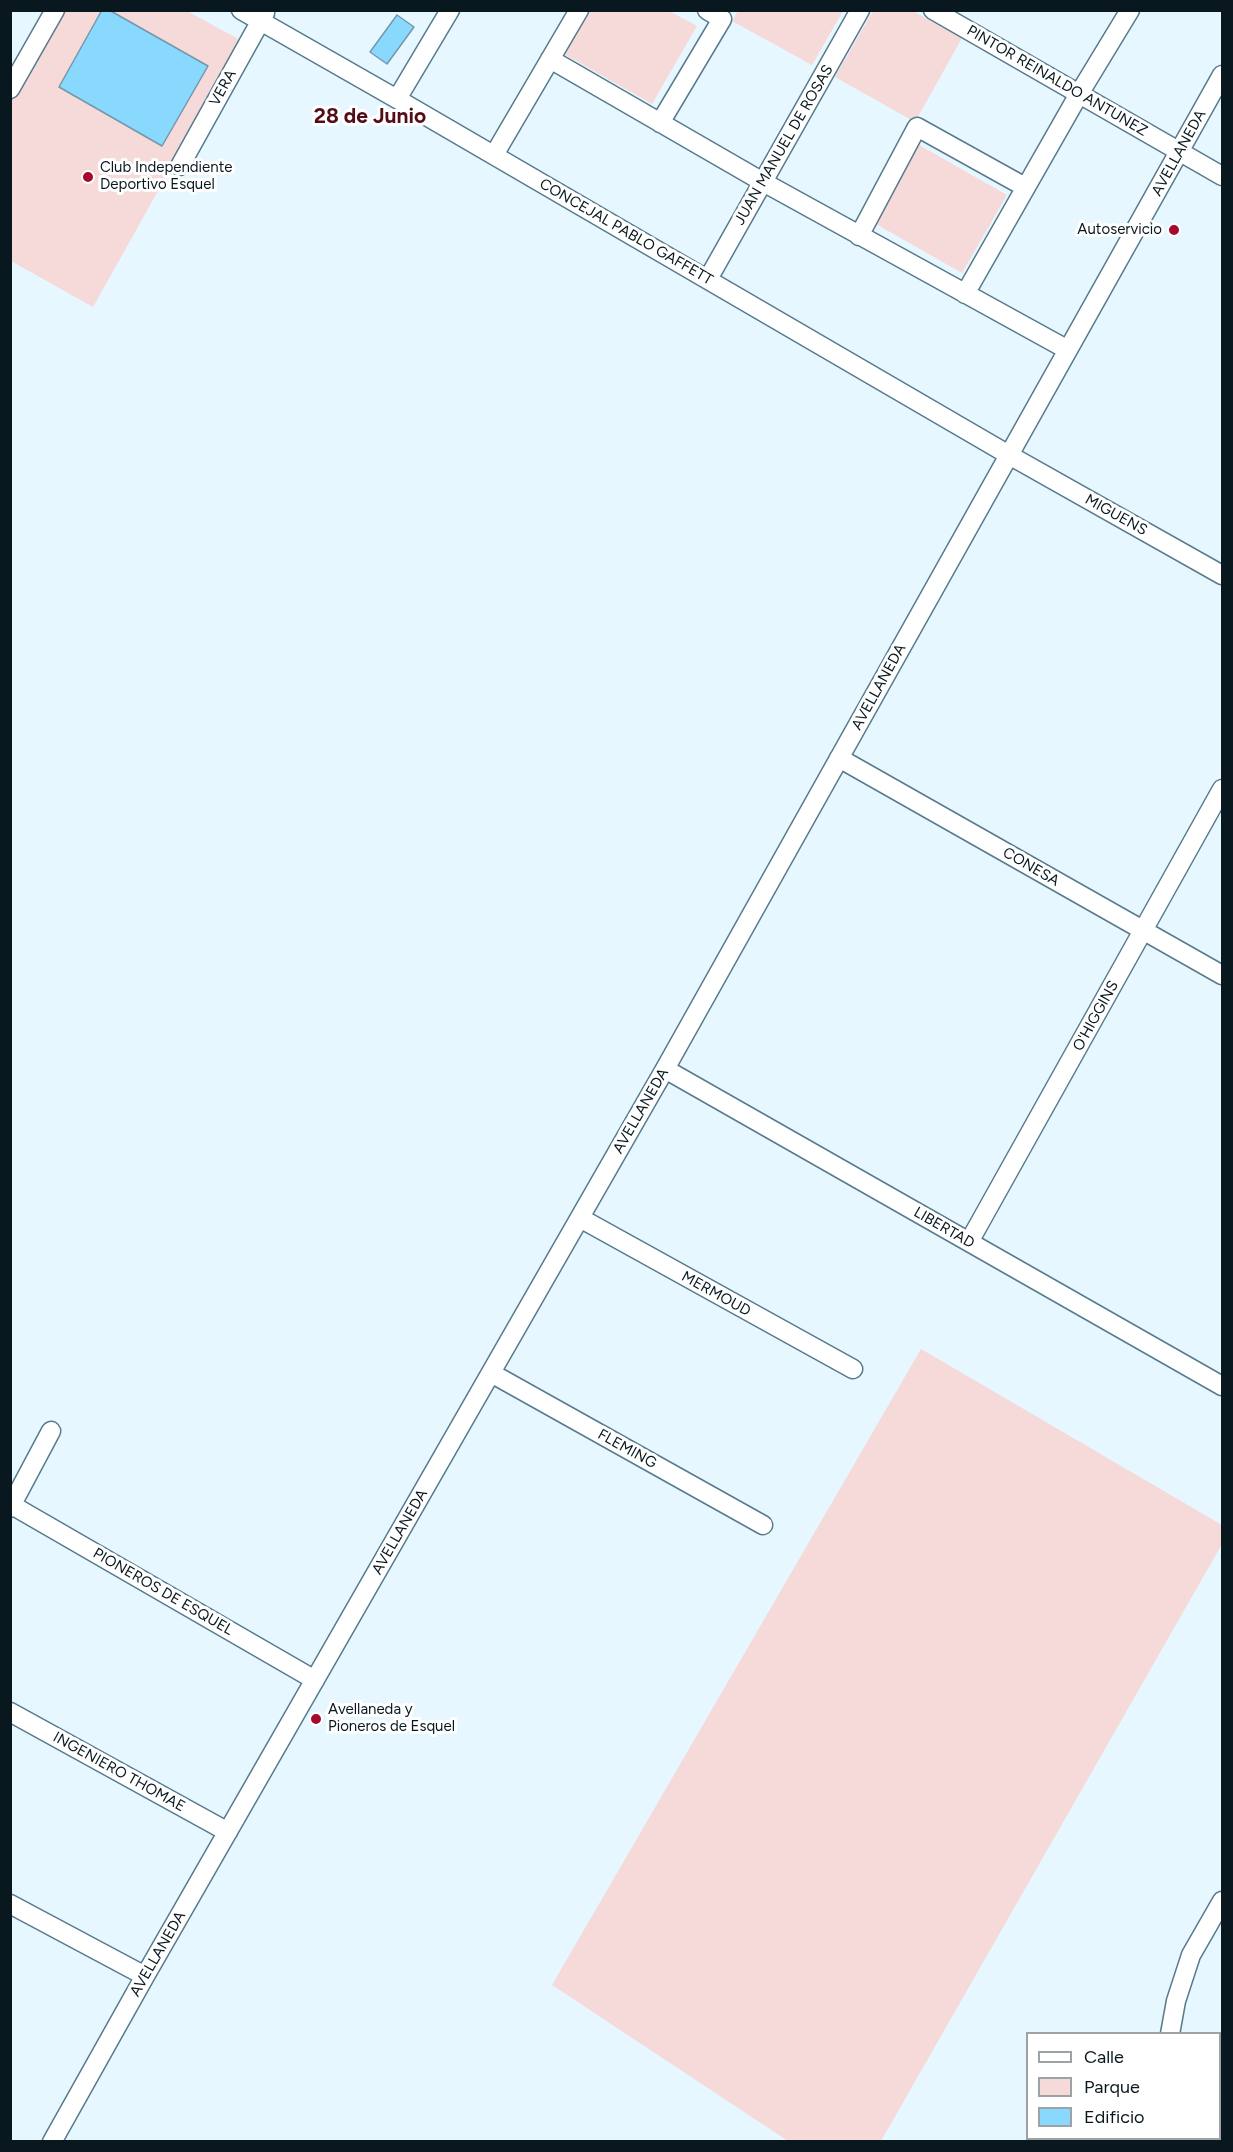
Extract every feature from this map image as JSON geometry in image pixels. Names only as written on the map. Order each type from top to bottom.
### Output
[{"type":"street","points":[[10,89],[55,10]]},
{"type":"street","name":"CONCEJAL PABLO GAFFETT","points":[[241,10],[263,16],[398,99],[1009,455]]},
{"type":"street","points":[[398,99],[450,10]]},
{"type":"street","points":[[494,155],[579,10]]},
{"type":"street","points":[[660,123],[722,19],[707,10]]},
{"type":"street","name":"JUAN MANUEL DE ROSAS","points":[[708,279],[860,10]]},
{"type":"street","name":"PINTOR REINALDO ANTUNEZ","points":[[933,10],[1222,176]]},
{"type":"street","points":[[965,294],[1078,93],[1130,10]]},
{"type":"street","name":"VERA","points":[[180,166],[263,16]]},
{"type":"street","points":[[550,59],[859,236],[1068,350]]},
{"type":"street","name":"AVELLANEDA","points":[[52,2142],[665,1070],[1222,75]]},
{"type":"street","points":[[859,236],[916,127],[1025,187]]},
{"type":"street","name":"MIGUENS","points":[[1009,455],[1222,575]]},
{"type":"street","name":"CONESA","points":[[839,758],[1222,975]]},
{"type":"street","name":"O'HIGGINS","points":[[969,1242],[1222,789]]},
{"type":"street","name":"LIBERTAD","points":[[665,1070],[1222,1386]]},
{"type":"street","name":"MERMOUD","points":[[580,1218],[853,1369]]},
{"type":"street","name":"FLEMING","points":[[491,1373],[763,1525]]},
{"type":"street","points":[[11,1506],[51,1431]]},
{"type":"street","name":"PIONEROS DE ESQUEL","points":[[11,1506],[315,1680]]},
{"type":"street","name":"INGENIERO THOMAE","points":[[10,1712],[228,1832]]},
{"type":"street","points":[[1170,2032],[1176,2001],[1191,1955],[1222,1901]]},
{"type":"street","points":[[10,1904],[145,1976]]},
{"type":"green space","name":"Club Independiente Deportivo Esquel","points":[[57,11],[187,11],[242,41],[93,307],[11,261],[11,93]]},
{"type":"green space","points":[[590,11],[669,11],[697,26],[652,104],[564,54]]},
{"type":"green space","points":[[738,11],[843,11],[812,65],[732,21]]},
{"type":"green space","points":[[873,11],[913,11],[962,38],[915,122],[835,77]]},
{"type":"green space","points":[[919,145],[1007,195],[962,273],[874,223]]},
{"type":"green space","points":[[921,1349],[1222,1525],[1222,1544],[881,2141],[788,2141],[552,1985]]},
{"type":"building","name":"Club Independiente Deportivo Esquel","points":[[102,10],[109,10],[208,66],[162,146],[59,87]]},
{"type":"building","points":[[397,15],[414,27],[387,64],[370,52]]},
{"type":"place","name":"Club Independiente Deportivo Esquel","points":[[88,177]]},
{"type":"place","name":"Autoservicio","points":[[1174,230]]},
{"type":"place","name":"Avellaneda y Pioneros de Esquel","points":[[316,1719]]},
{"type":"district","name":"28 de Junio","points":[[370,117]]}]
